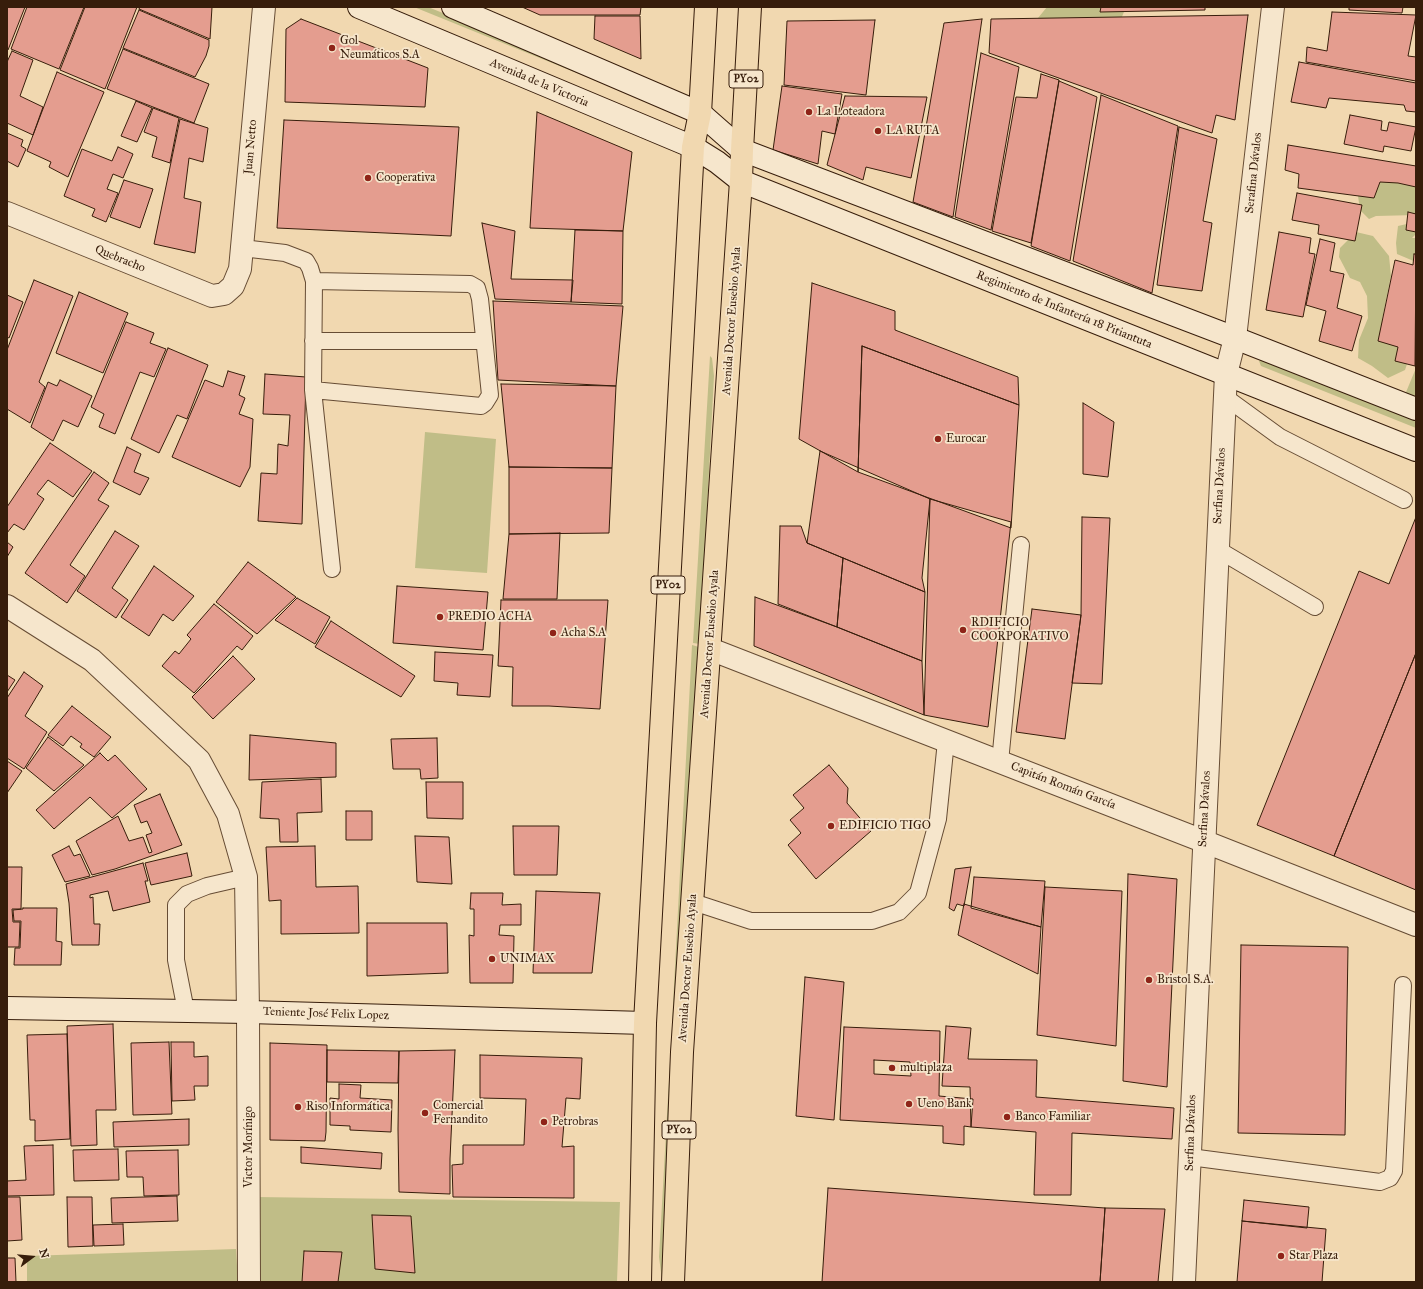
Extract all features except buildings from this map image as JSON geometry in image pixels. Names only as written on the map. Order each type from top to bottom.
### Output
[{"type":"highway","name":"PY02","points":[[640,1282],[645,1023],[693,147],[700,113],[706,7]]},
{"type":"highway","name":"Avenida Doctor Eusebio Ayala","points":[[673,1282],[682,1052],[742,181],[742,150],[750,7]]},
{"type":"street","name":"Juan Netto","points":[[233,286],[240,268],[264,7]]},
{"type":"street","name":"Avenida de la Victoria","points":[[359,7],[693,147],[717,162]]},
{"type":"street","points":[[453,7],[700,113],[742,150],[1235,338],[1416,409]]},
{"type":"street","name":"Serafina Dávalos","points":[[1235,338],[1273,7]]},
{"type":"street","name":"Regimiento de Infantería 18 Pitiantuta","points":[[717,162],[742,181],[1416,450]]},
{"type":"street","name":"Quebracho","points":[[7,213],[212,296],[224,294],[233,286]]},
{"type":"street","name":"Serfina Dávalos","points":[[1184,1282],[1203,841],[1226,374],[1235,338]]},
{"type":"street","name":"Victor Morínigo","points":[[7,606],[92,660],[199,760],[228,814],[246,878],[249,1282]]},
{"type":"street","name":"Capitán Román García","points":[[710,649],[1416,925]]},
{"type":"street","name":"Teniente José Felix Lopez","points":[[7,1008],[248,1012],[645,1023]]},
{"type":"lane","points":[[242,248],[285,253],[306,261],[314,281],[313,390],[332,569]]},
{"type":"lane","points":[[313,390],[481,406],[490,395],[480,299],[477,288],[470,284],[314,281]]},
{"type":"lane","points":[[313,341],[484,341]]},
{"type":"lane","points":[[1225,397],[1280,437],[1404,500]]},
{"type":"lane","points":[[1000,762],[1021,545]]},
{"type":"lane","points":[[1217,549],[1314,607]]},
{"type":"lane","points":[[692,902],[751,921],[872,921],[899,912],[918,893],[938,819],[946,741]]},
{"type":"lane","points":[[186,1011],[176,960],[176,904],[187,894],[207,886],[246,878]]},
{"type":"lane","points":[[1190,1157],[1380,1182],[1390,1178],[1394,1170],[1403,985]]},
{"type":"shaded area","points":[[414,7],[428,7],[633,90],[631,95]]},
{"type":"shaded area","points":[[1047,7],[1126,7],[1110,46],[1042,37],[1038,18]]},
{"type":"shaded area","points":[[1416,180],[1416,215],[1376,216],[1369,219],[1360,210],[1358,196],[1369,182]]},
{"type":"shaded area","points":[[1411,223],[1416,227],[1416,234],[1412,238],[1416,238],[1416,262],[1397,254],[1396,243],[1398,226]]},
{"type":"shaded area","points":[[1356,232],[1373,236],[1389,256],[1391,276],[1382,320],[1403,334],[1410,355],[1405,370],[1388,378],[1358,358],[1359,340],[1368,318],[1367,296],[1360,282],[1350,278],[1339,257],[1340,248]]},
{"type":"shaded area","points":[[710,356],[712,358],[714,376],[700,644],[693,643]]},
{"type":"shaded area","points":[[1263,360],[1416,421],[1416,428],[1261,366],[1259,361]]},
{"type":"shaded area","points":[[1416,368],[1416,409],[1404,397]]},
{"type":"shaded area","points":[[425,432],[496,439],[487,573],[415,568]]},
{"type":"shaded area","points":[[692,645],[699,647],[678,1024],[672,1023]]},
{"type":"shaded area","points":[[672,1026],[678,1027],[662,1280],[659,1257]]},
{"type":"shaded area","points":[[256,1197],[620,1202],[617,1282],[256,1282]]},
{"type":"shaded area","points":[[236,1249],[238,1282],[27,1282],[27,1256]]},
{"type":"place","name":"Gol Neumáticos S.A","points":[[332,48]]},
{"type":"place","name":"La Loteadora","points":[[809,112]]},
{"type":"place","name":"LA RUTA","points":[[878,131]]},
{"type":"place","name":"Cooperativa","points":[[368,178]]},
{"type":"place","name":"Eurocar","points":[[938,439]]},
{"type":"place","name":"PREDIO ACHA","points":[[440,617]]},
{"type":"place","name":"RDIFICIO COORPORATIVO","points":[[963,630]]},
{"type":"place","name":"Acha S.A","points":[[553,633]]},
{"type":"place","name":"EDIFICIO TIGO","points":[[831,826]]},
{"type":"place","name":"UNIMAX","points":[[492,959]]},
{"type":"place","name":"Bristol S.A.","points":[[1149,980]]},
{"type":"place","name":"multiplaza","points":[[892,1068]]},
{"type":"place","name":"Ueno Bank","points":[[909,1104]]},
{"type":"place","name":"Riso Informática","points":[[298,1107]]},
{"type":"place","name":"Comercial Fernandito","points":[[425,1113]]},
{"type":"place","name":"Banco Familiar","points":[[1007,1117]]},
{"type":"place","name":"Petrobras","points":[[544,1122]]},
{"type":"place","name":"Star Plaza","points":[[1281,1256]]}]
